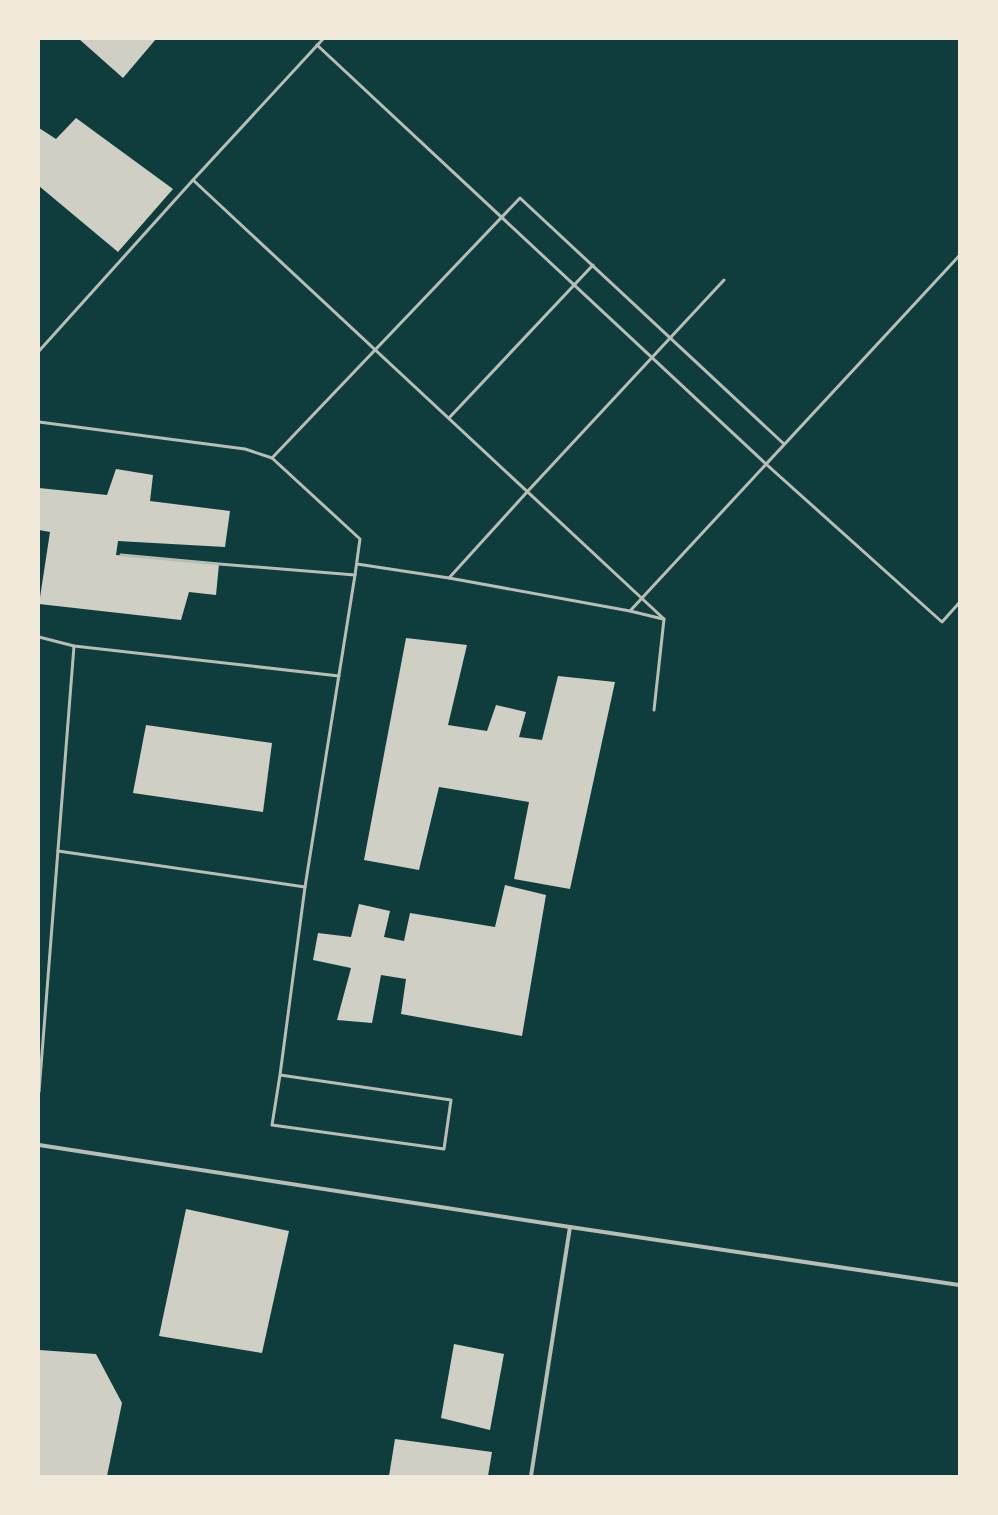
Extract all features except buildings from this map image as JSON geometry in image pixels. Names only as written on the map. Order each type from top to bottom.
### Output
[{"type":"street","points":[[39,1145],[959,1285]]},
{"type":"street","points":[[531,1476],[570,1227]]},
{"type":"lane","points":[[39,352],[193,180],[323,39]]},
{"type":"lane","points":[[317,45],[766,464],[942,622],[959,603]]},
{"type":"lane","points":[[193,180],[664,619]]},
{"type":"lane","points":[[272,458],[520,198],[784,444]]},
{"type":"lane","points":[[630,611],[959,256]]},
{"type":"lane","points":[[449,418],[593,265]]},
{"type":"lane","points":[[449,578],[724,280]]},
{"type":"lane","points":[[39,422],[245,449],[272,458],[360,539],[305,887],[272,1125],[444,1149],[451,1100],[280,1075]]},
{"type":"lane","points":[[121,555],[355,575]]},
{"type":"lane","points":[[357,564],[449,578],[630,611],[664,619]]},
{"type":"lane","points":[[654,710],[664,619]]},
{"type":"lane","points":[[39,637],[74,646],[339,676]]},
{"type":"lane","points":[[39,1092],[74,646]]},
{"type":"lane","points":[[58,851],[305,887]]}]
